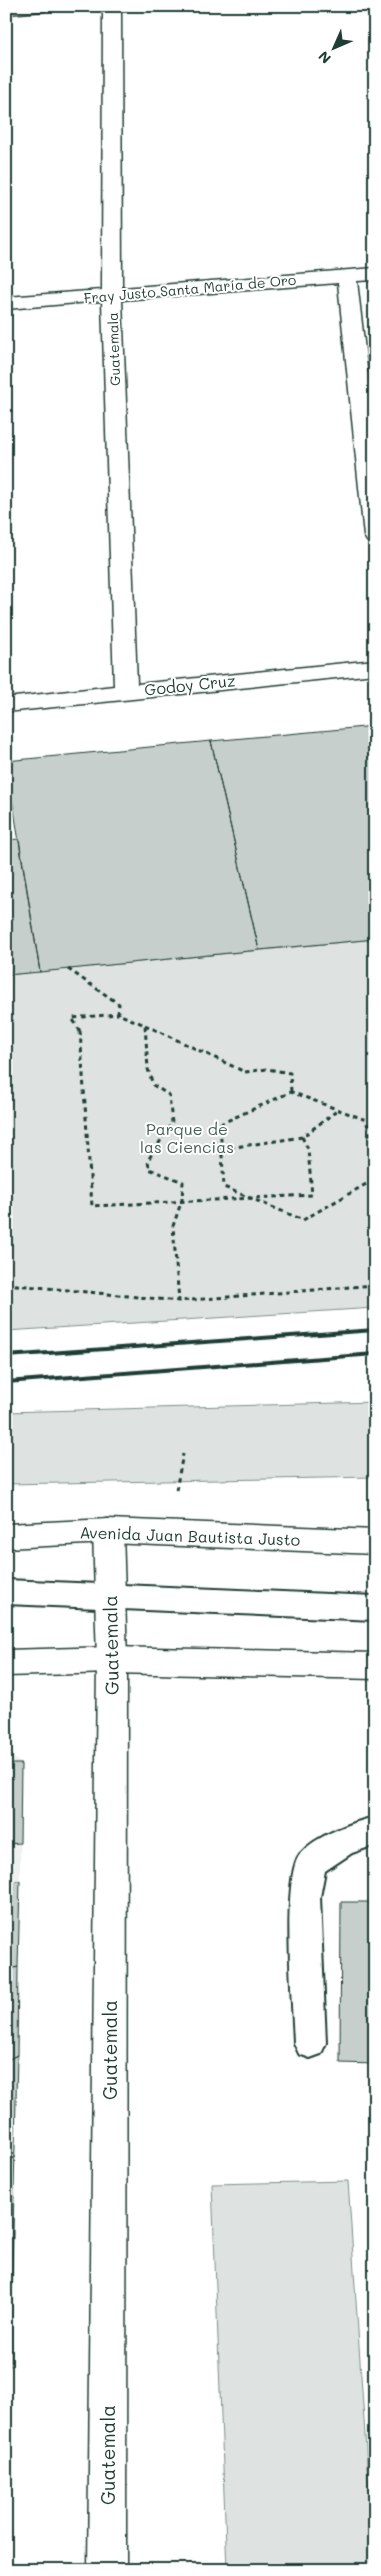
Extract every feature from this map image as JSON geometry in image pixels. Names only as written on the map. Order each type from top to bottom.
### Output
[{"type":"street","points":[[6,9],[44,6]]},
{"type":"street","name":"Guatemala","points":[[112,6],[112,295],[126,692]]},
{"type":"street","name":"Fray Justo Santa María de Oro","points":[[6,304],[375,274]]},
{"type":"street","points":[[347,276],[375,536]]},
{"type":"street","name":"Godoy Cruz","points":[[6,705],[375,667]]},
{"type":"street","name":"Guatemala","points":[[107,2570],[112,1660],[108,1531]]},
{"type":"street","name":"Avenida Juan Bautista Justo","points":[[6,1536],[108,1531],[375,1542]]},
{"type":"street","points":[[6,1662],[112,1660],[375,1666]]},
{"type":"lane","points":[[6,1592],[110,1595],[375,1608]]},
{"type":"lane","points":[[310,2043],[305,1897],[310,1864],[330,1849],[354,1837],[375,1831]]},
{"type":"path","points":[[68,970],[119,1004],[118,1014]]},
{"type":"path","points":[[291,1092],[290,1073],[267,1069],[245,1072],[118,1014],[72,1018],[80,1031],[92,1206],[312,1195],[308,1149],[302,1136]]},
{"type":"path","points":[[145,1025],[148,1069],[153,1084],[169,1095],[172,1123],[148,1160],[149,1169],[183,1182],[182,1200],[173,1226],[179,1301]]},
{"type":"path","points":[[375,1152],[366,1120],[291,1092],[220,1124],[224,1187],[304,1220],[375,1180]]},
{"type":"path","points":[[222,1149],[302,1136],[339,1110]]},
{"type":"path","points":[[6,1284],[179,1301],[375,1285]]},
{"type":"shaded area","points":[[6,1751],[21,1764],[20,1881],[6,1882]]},
{"type":"green space","name":"Parque de las Ciencias","points":[[375,939],[375,1308],[6,1331],[6,975]]},
{"type":"green space","points":[[375,1402],[375,1477],[6,1484],[6,1412]]},
{"type":"green space","points":[[348,2181],[374,2570],[227,2570],[212,2184]]},
{"type":"building","points":[[375,726],[375,939],[259,950],[211,741]]},
{"type":"building","points":[[211,741],[259,950],[40,972],[6,761]]},
{"type":"building","points":[[19,839],[40,972],[6,975],[6,840]]},
{"type":"building","points":[[6,1764],[21,1764],[20,1843],[6,1844]]},
{"type":"building","points":[[20,1881],[18,1967],[6,1970],[6,1882]]},
{"type":"building","points":[[341,1902],[375,1902],[375,2064],[340,2063]]},
{"type":"building","points":[[18,1967],[17,2055],[6,2061],[6,1970]]},
{"type":"building","points":[[17,2055],[14,2190],[6,2191],[6,2061]]},
{"type":"building","points":[[14,2190],[12,2276],[6,2277],[6,2191]]},
{"type":"building","points":[[12,2276],[11,2366],[6,2366],[6,2277]]},
{"type":"building","points":[[6,2461],[8,2461],[6,2555]]},
{"type":"railway","points":[[6,1356],[375,1330]]},
{"type":"railway","points":[[6,1382],[375,1354]]}]
